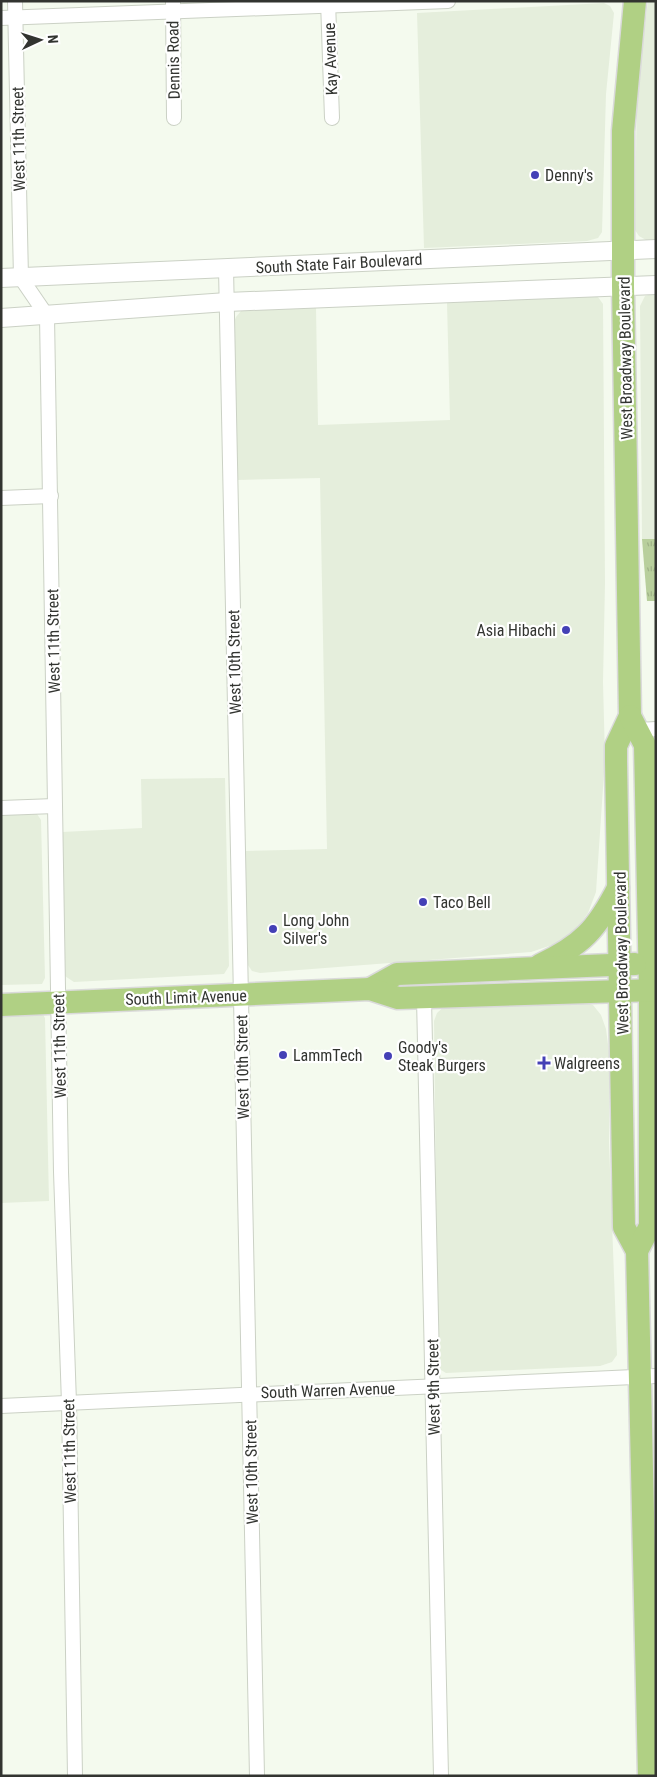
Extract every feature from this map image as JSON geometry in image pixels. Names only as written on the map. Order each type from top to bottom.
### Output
[{"type":"highway","name":"West Broadway Boulevard","points":[[635,1],[624,131],[623,286],[641,725],[645,745],[653,963],[650,1226],[637,1251]]},
{"type":"highway","name":"West Broadway Boulevard","points":[[641,725],[616,746],[622,991],[624,1227],[637,1251],[649,1376],[649,1776]]},
{"type":"highway","points":[[534,968],[580,943],[604,915],[620,884]]},
{"type":"highway","name":"South Limit Avenue","points":[[370,988],[397,974],[653,963]]},
{"type":"highway","name":"South Limit Avenue","points":[[1,1005],[370,988],[398,998],[653,990]]},
{"type":"street","name":"West 11th Street","points":[[15,1],[21,278]]},
{"type":"street","points":[[1,18],[173,7],[448,1]]},
{"type":"street","name":"Kay Avenue","points":[[328,3],[332,118]]},
{"type":"street","name":"Dennis Road","points":[[173,7],[174,118]]},
{"type":"street","name":"South State Fair Boulevard","points":[[1,278],[656,249]]},
{"type":"street","name":"West 10th Street","points":[[226,268],[257,1776]]},
{"type":"street","points":[[21,278],[47,316]]},
{"type":"street","name":"South State Fair Boulevard","points":[[1,318],[227,302],[656,285]]},
{"type":"street","name":"West 11th Street","points":[[47,316],[58,1003],[69,1403],[75,1776]]},
{"type":"street","points":[[1,498],[51,496]]},
{"type":"street","points":[[1,808],[55,806]]},
{"type":"street","name":"West 9th Street","points":[[424,998],[441,1776]]},
{"type":"street","name":"South Warren Avenue","points":[[1,1406],[249,1393],[649,1376]]},
{"type":"shaded area","points":[[648,1],[656,1],[656,239],[646,240],[639,236],[635,230],[637,92]]},
{"type":"shaded area","points":[[604,3],[610,6],[614,13],[606,94],[602,232],[598,238],[587,241],[424,248],[417,13]]},
{"type":"shaded area","points":[[656,293],[656,539],[642,539],[640,306],[645,296]]},
{"type":"shaded area","points":[[590,295],[598,297],[603,304],[605,583],[603,682],[605,758],[596,892],[588,913],[574,932],[555,944],[531,952],[260,973],[252,971],[248,965],[245,851],[327,849],[320,478],[237,480],[232,327],[236,317],[241,311],[316,308],[318,425],[450,420],[447,303]]},
{"type":"shaded area","points":[[225,778],[229,966],[224,974],[74,982],[65,976],[62,832],[142,828],[141,779]]},
{"type":"shaded area","points":[[37,814],[41,820],[45,978],[42,984],[1,985],[1,815]]},
{"type":"shaded area","points":[[580,1001],[593,1005],[601,1015],[606,1029],[609,1052],[609,1143],[617,1355],[612,1362],[600,1366],[446,1373],[441,1370],[438,1362],[434,1021],[437,1013],[447,1004]]},
{"type":"shaded area","points":[[42,1013],[45,1018],[49,1201],[1,1203],[1,1015]]},
{"type":"green space","points":[[642,539],[656,539],[656,601],[647,601]]},
{"type":"place","name":"Denny's","points":[[535,175]]},
{"type":"place","name":"Asia Hibachi","points":[[566,630]]},
{"type":"place","name":"Taco Bell","points":[[423,902]]},
{"type":"place","name":"Long John Silver's","points":[[273,929]]},
{"type":"place","name":"LammTech","points":[[283,1055]]},
{"type":"place","name":"Goody's Steak Burgers","points":[[388,1056]]},
{"type":"place","name":"Walgreens","points":[[544,1063]]}]
